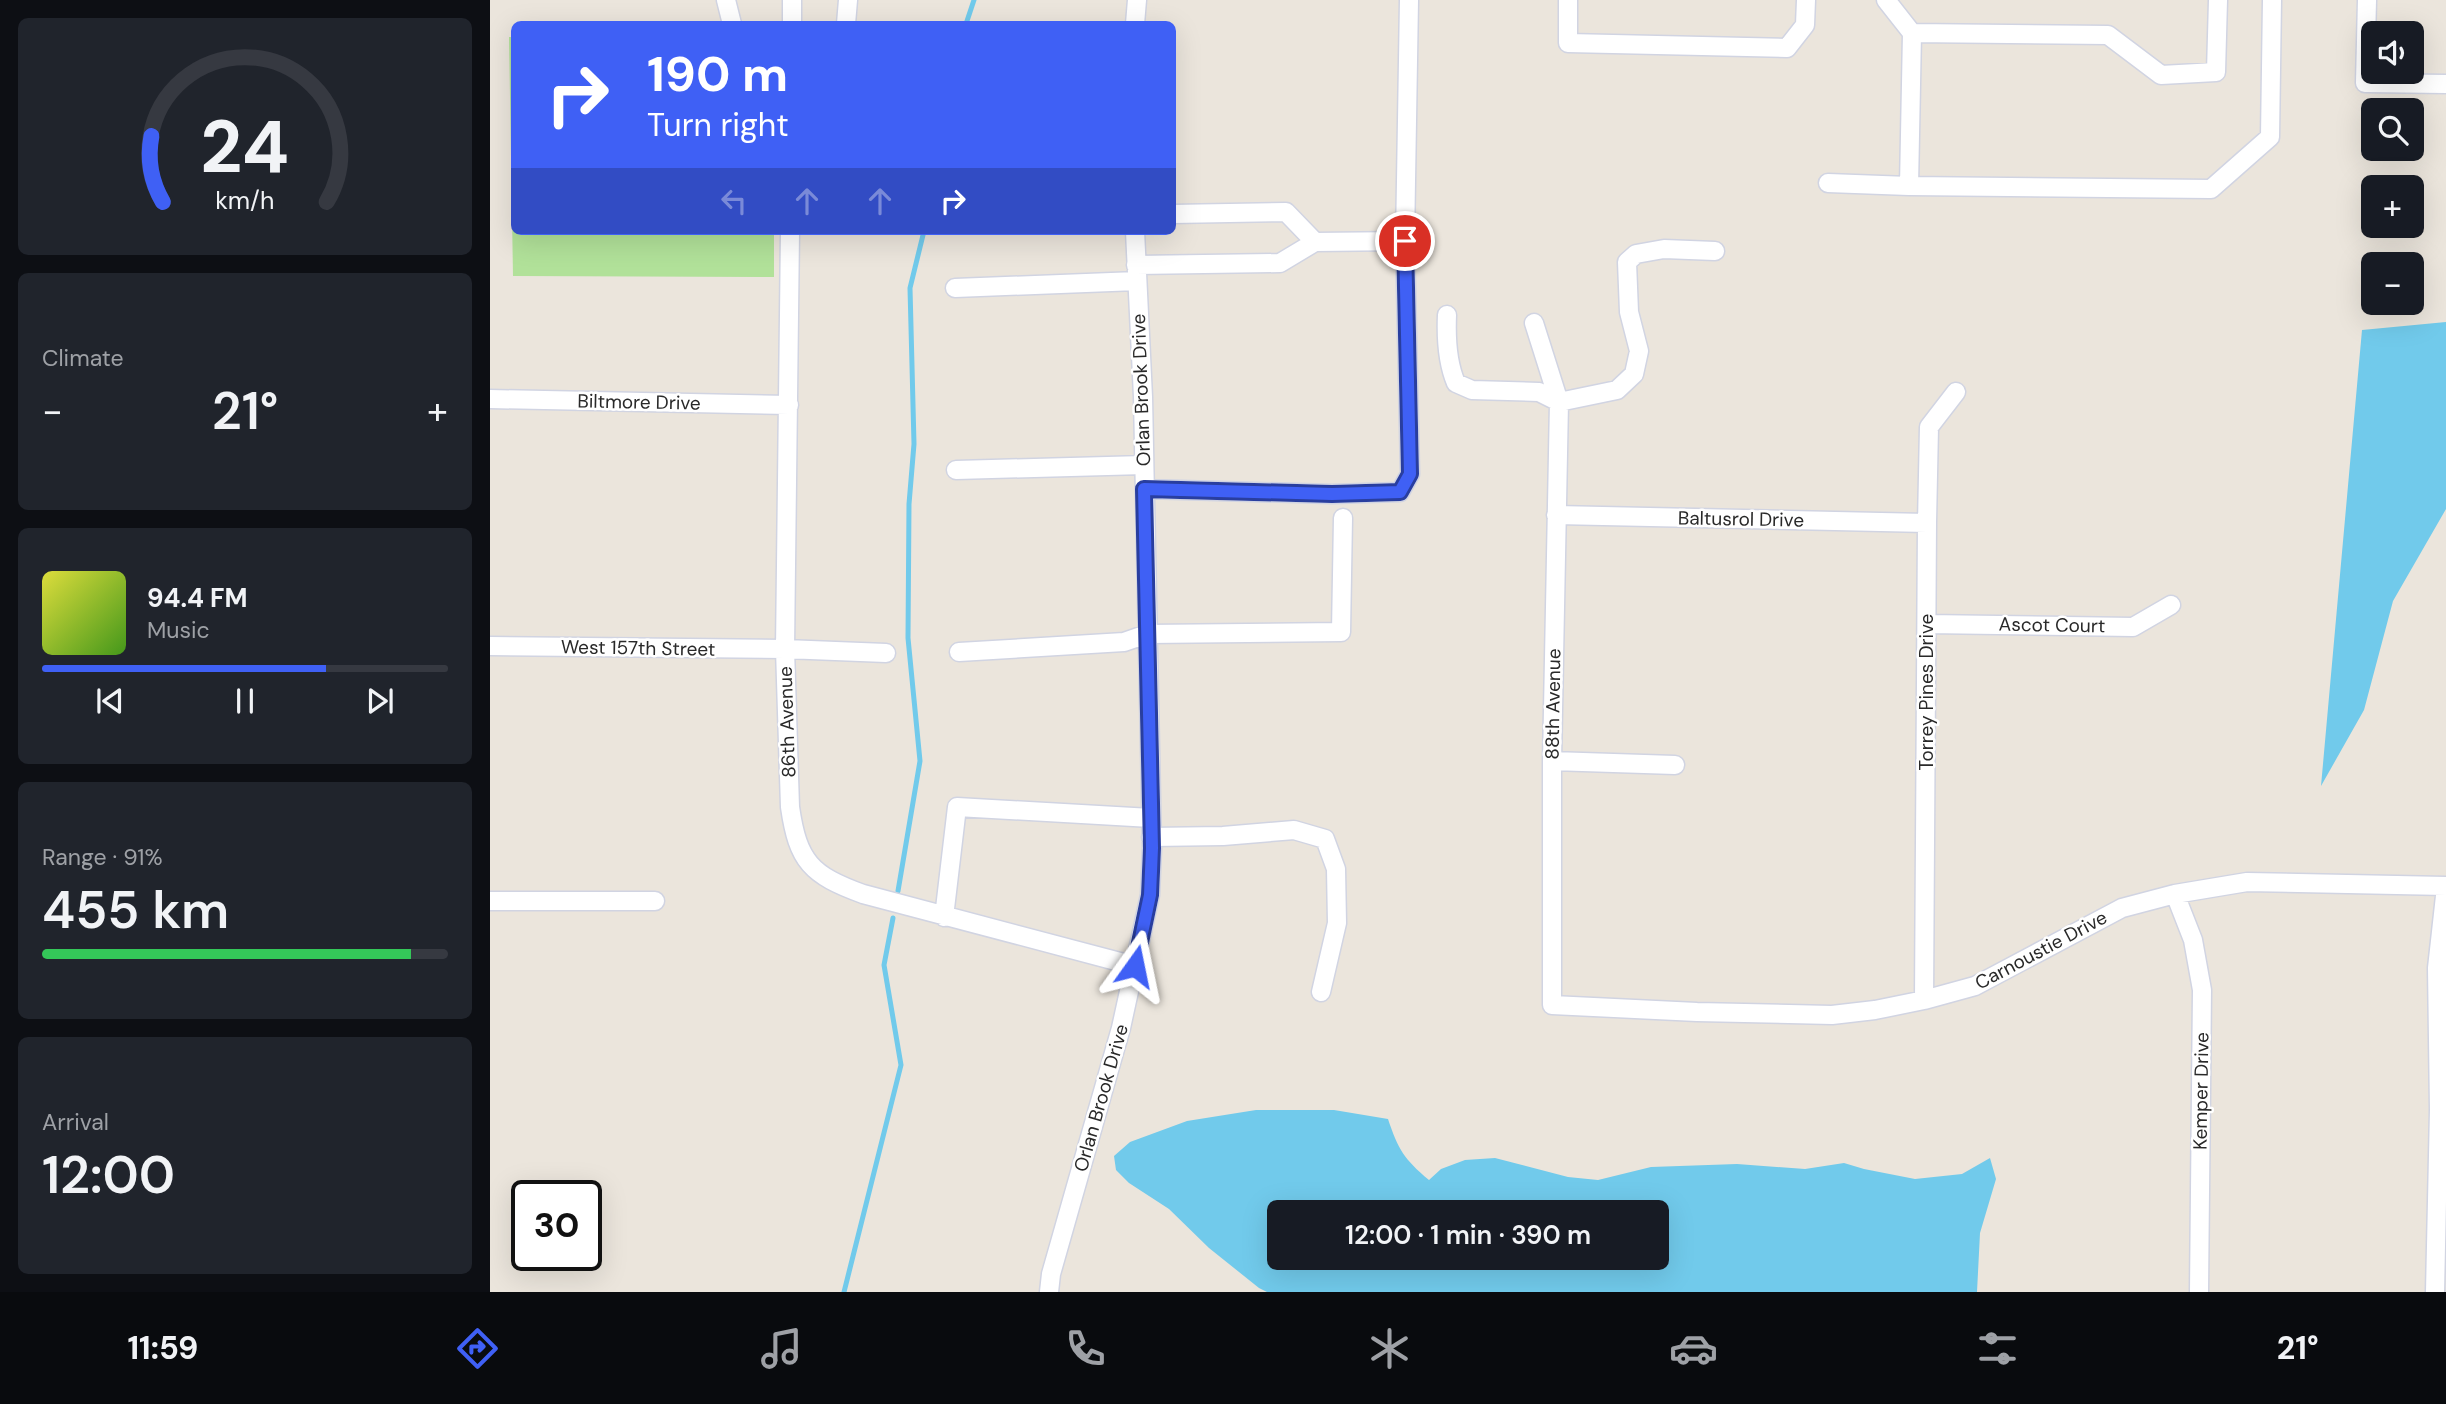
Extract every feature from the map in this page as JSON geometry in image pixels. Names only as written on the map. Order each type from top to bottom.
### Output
[{"type":"street","points":[[726,0],[731,21]]},
{"type":"street","points":[[793,21],[797,0]]},
{"type":"street","points":[[846,21],[848,0]]},
{"type":"street","points":[[1135,21],[1137,0]]},
{"type":"street","points":[[1144,489],[1332,494],[1400,492],[1410,474],[1405,241],[1409,0]]},
{"type":"street","points":[[1568,0],[1568,43],[1787,48],[1805,25],[1806,0]]},
{"type":"street","points":[[1886,0],[1912,33],[1909,186]]},
{"type":"street","points":[[1912,33],[2108,35],[2161,75],[2216,72],[2218,0]]},
{"type":"street","points":[[1828,183],[2211,189],[2270,137],[2272,0]]},
{"type":"street","points":[[2367,0],[2365,83],[2446,84]]},
{"type":"street","points":[[1176,214],[1286,212],[1315,242]]},
{"type":"street","name":"86th Avenue","points":[[790,235],[785,649],[790,807],[794,833],[801,853],[815,870],[833,883],[944,917],[1135,966]]},
{"type":"street","name":"Orlan Brook Drive","points":[[1049,1292],[1051,1274],[1121,1028],[1150,895],[1144,465],[1135,235]]},
{"type":"street","points":[[955,288],[1280,263],[1315,242],[1405,241]]},
{"type":"street","points":[[1447,315],[1446,332],[1451,371],[1457,383],[1472,390],[1539,393],[1559,402],[1617,390],[1634,374],[1639,351],[1629,312],[1627,262],[1636,254],[1664,249],[1716,251]]},
{"type":"street","name":"88th Avenue","points":[[1534,323],[1559,402],[1552,761],[1552,1005]]},
{"type":"street","name":"Torrey Pines Drive","points":[[1924,1000],[1929,426],[1956,392]]},
{"type":"street","name":"Biltmore Drive","points":[[490,399],[789,405]]},
{"type":"street","points":[[956,470],[1144,465]]},
{"type":"street","name":"Baltusrol Drive","points":[[1556,515],[1927,523]]},
{"type":"street","points":[[958,652],[1124,642],[1147,634],[1341,632],[1343,519]]},
{"type":"street","name":"Ascot Court","points":[[1927,624],[2133,626],[2171,605]]},
{"type":"street","name":"West 157th Street","points":[[490,646],[785,649],[886,653]]},
{"type":"street","points":[[1552,761],[1675,765]]},
{"type":"street","points":[[944,917],[957,807],[1151,818]]},
{"type":"street","points":[[1151,837],[1223,836],[1294,830],[1325,839],[1336,869],[1337,923],[1321,992]]},
{"type":"street","name":"Carnoustie Drive","points":[[1552,1005],[1832,1015],[1924,1000],[1975,986],[2122,908],[2175,894],[2247,882],[2446,886]]},
{"type":"street","points":[[2435,1292],[2439,1110],[2437,968],[2446,886]]},
{"type":"street","name":"Kemper Drive","points":[[2175,894],[2193,940],[2202,990],[2199,1292]]},
{"type":"street","points":[[490,901],[655,901]]},
{"type":"green space","points":[[509,37],[511,37],[511,156]]},
{"type":"green space","points":[[512,235],[774,235],[774,277],[513,276]]},
{"type":"water","points":[[2446,322],[2446,509],[2393,601],[2364,710],[2321,786],[2362,330]]},
{"type":"water","points":[[1256,1110],[1334,1110],[1388,1119],[1403,1153],[1429,1180],[1441,1169],[1465,1160],[1495,1158],[1568,1177],[1598,1180],[1651,1167],[1737,1164],[1805,1169],[1844,1163],[1915,1179],[1962,1174],[1990,1158],[1996,1179],[1980,1233],[1977,1292],[1267,1292],[1209,1248],[1169,1209],[1129,1183],[1116,1170],[1114,1156],[1130,1142],[1187,1121]]},
{"type":"waterway","points":[[967,21],[974,0]]},
{"type":"waterway","points":[[898,891],[920,761],[908,638],[909,504],[914,444],[910,288],[923,235]]},
{"type":"waterway","points":[[844,1292],[901,1065],[884,965],[893,918]]},
{"type":"route","points":[[1135,966],[1150,895],[1152,848],[1144,489],[1332,494],[1400,492],[1410,474],[1405,241]]}]
